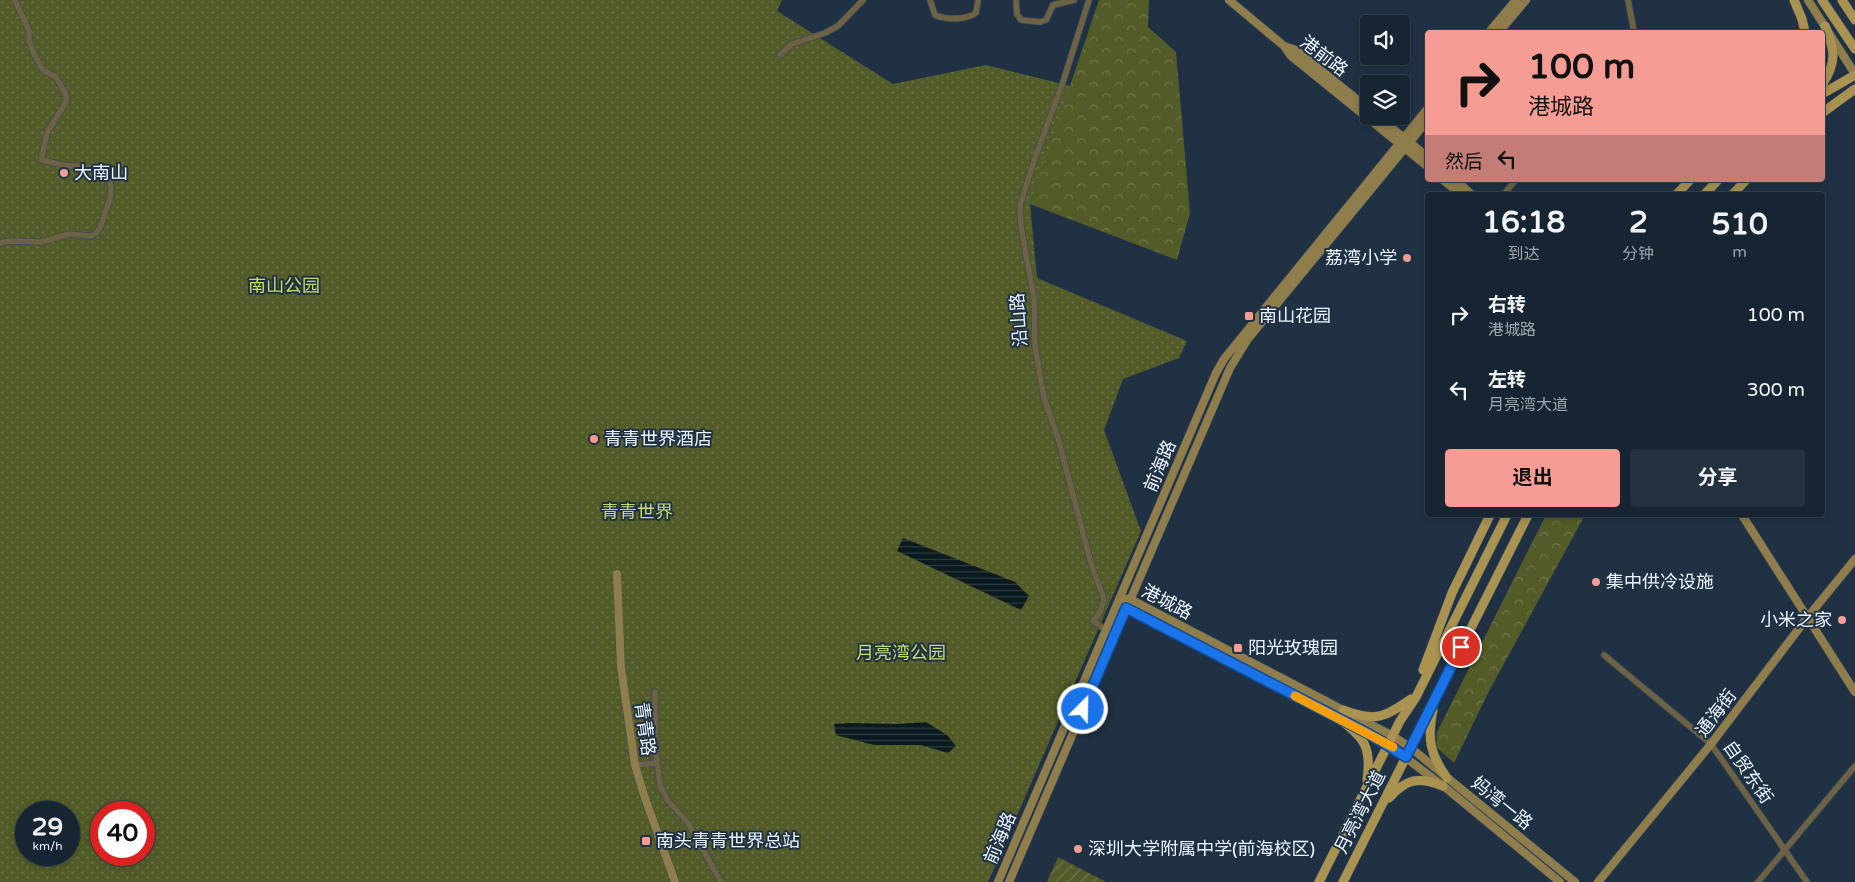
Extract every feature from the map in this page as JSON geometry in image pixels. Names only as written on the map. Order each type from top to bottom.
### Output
[{"type":"main road","points":[[1794,0],[1804,30]]},
{"type":"main road","points":[[1822,0],[1855,49]]},
{"type":"main road","points":[[1842,0],[1855,20]]},
{"type":"main road","points":[[1825,26],[1831,42],[1833,58],[1831,69],[1825,80]]},
{"type":"main road","points":[[1825,92],[1855,74]]},
{"type":"main road","points":[[1825,111],[1855,89]]},
{"type":"main road","points":[[1679,192],[1688,182]]},
{"type":"main road","points":[[1707,192],[1716,182]]},
{"type":"main road","points":[[1735,192],[1744,182]]},
{"type":"main road","points":[[1420,687],[1422,672],[1452,593],[1489,517]]},
{"type":"main road","name":"月亮湾大道","points":[[1319,882],[1388,744],[1416,696],[1506,517]]},
{"type":"main road","name":"月亮湾大道","points":[[1343,882],[1527,517]]},
{"type":"main road","points":[[1340,714],[1377,717],[1386,715],[1416,696]]},
{"type":"main road","points":[[1436,697],[1430,724],[1430,744],[1445,782]]},
{"type":"main road","points":[[1340,714],[1366,746],[1369,766],[1368,780],[1363,795]]},
{"type":"main road","points":[[1380,808],[1401,786],[1408,782],[1419,779],[1445,782]]},
{"type":"street","points":[[0,243],[9,241],[42,242],[68,234],[91,236],[100,228],[110,199],[111,188],[105,171],[99,168],[63,165],[41,160],[47,133],[69,95],[56,77],[43,70],[35,56],[29,40],[29,30],[15,0]]},
{"type":"street","points":[[780,54],[792,44],[825,33],[838,26],[863,0]]},
{"type":"street","points":[[930,0],[935,15],[942,18],[970,17],[976,13],[978,0]]},
{"type":"street","points":[[1016,0],[1017,14],[1022,20],[1040,22],[1046,20],[1053,5],[1074,0]]},
{"type":"street","name":"沿山路","points":[[1089,0],[1063,82],[1034,158],[1020,205],[1021,227],[1034,298],[1035,346],[1044,398],[1058,438],[1092,566],[1104,599],[1100,612],[1093,621],[1106,630]]},
{"type":"street","name":"港前路","points":[[1229,0],[1284,46],[1291,56],[1404,143],[1425,155]]},
{"type":"street","points":[[1491,30],[1516,0]]},
{"type":"street","points":[[1501,30],[1526,0]]},
{"type":"street","points":[[1628,0],[1634,30]]},
{"type":"street","points":[[1808,0],[1855,74]]},
{"type":"street","name":"港前路","points":[[1284,46],[1296,50],[1360,102]]},
{"type":"street","name":"前海路","points":[[1009,882],[1223,382],[1239,353],[1404,143],[1425,112]]},
{"type":"street","name":"前海路","points":[[998,882],[1224,358],[1404,143],[1425,123]]},
{"type":"street","name":"港前路","points":[[1386,125],[1425,164]]},
{"type":"street","points":[[1446,182],[1458,192]]},
{"type":"street","points":[[1458,182],[1469,192]]},
{"type":"street","points":[[1506,192],[1514,182]]},
{"type":"street","points":[[1743,517],[1855,692]]},
{"type":"street","name":"通海街","points":[[1598,882],[1711,744],[1806,618],[1855,560]]},
{"type":"street","name":"青青路","points":[[617,574],[621,667],[635,765],[675,882]]},
{"type":"street","name":"港城路","points":[[1119,599],[1130,599],[1340,714],[1406,757]]},
{"type":"street","name":"港城路","points":[[1119,599],[1126,608],[1340,714],[1393,736],[1411,748]]},
{"type":"street","name":"自贸东街","points":[[1604,655],[1711,744],[1807,882]]},
{"type":"street","points":[[655,692],[656,763],[660,784],[668,801],[688,823],[722,882]]},
{"type":"street","name":"妈湾一路","points":[[1411,748],[1445,782],[1560,882]]},
{"type":"street","name":"妈湾一路","points":[[1406,757],[1445,782],[1575,882]]},
{"type":"street","points":[[635,765],[656,763]]},
{"type":"street","points":[[1758,882],[1855,766]]},
{"type":"green space","points":[[0,0],[782,0],[777,11],[893,84],[986,65],[1071,86],[1030,204],[1037,278],[1187,341],[1179,358],[1123,379],[1104,430],[1141,531],[988,882],[0,882]]},
{"type":"green space","points":[[1099,0],[1149,0],[1148,27],[1176,52],[1190,213],[1177,260],[1030,204]]},
{"type":"green space","points":[[1545,517],[1584,517],[1488,693],[1454,763],[1436,747],[1437,732]]},
{"type":"green space","points":[[1058,857],[1106,882],[1047,882]]},
{"type":"shaded area","points":[[903,538],[1015,582],[1029,596],[1021,610],[897,551]]},
{"type":"shaded area","points":[[926,722],[947,735],[956,746],[948,753],[921,745],[874,745],[836,735],[834,724],[897,724]]},
{"type":"slow traffic","points":[[1295,696],[1393,747]]},
{"type":"place","name":"大南山","points":[[64,173]]},
{"type":"place","name":"荔湾小学","points":[[1407,258]]},
{"type":"place","name":"南山花园","points":[[1249,316]]},
{"type":"place","name":"青青世界酒店","points":[[594,439]]},
{"type":"place","name":"集中供冷设施","points":[[1596,582]]},
{"type":"place","name":"小米之家","points":[[1842,620]]},
{"type":"place","name":"阳光玫瑰园","points":[[1238,648]]},
{"type":"place","name":"南头青青世界总站","points":[[646,841]]},
{"type":"place","name":"深圳大学附属中学(前海校区)","points":[[1078,849]]},
{"type":"route","points":[[1083,709],[1126,608],[1388,744],[1406,757],[1461,647]]},
{"type":"park label","name":"南山公园","points":[[284,286]]},
{"type":"park label","name":"青青世界","points":[[637,512]]},
{"type":"park label","name":"月亮湾公园","points":[[901,653]]}]
